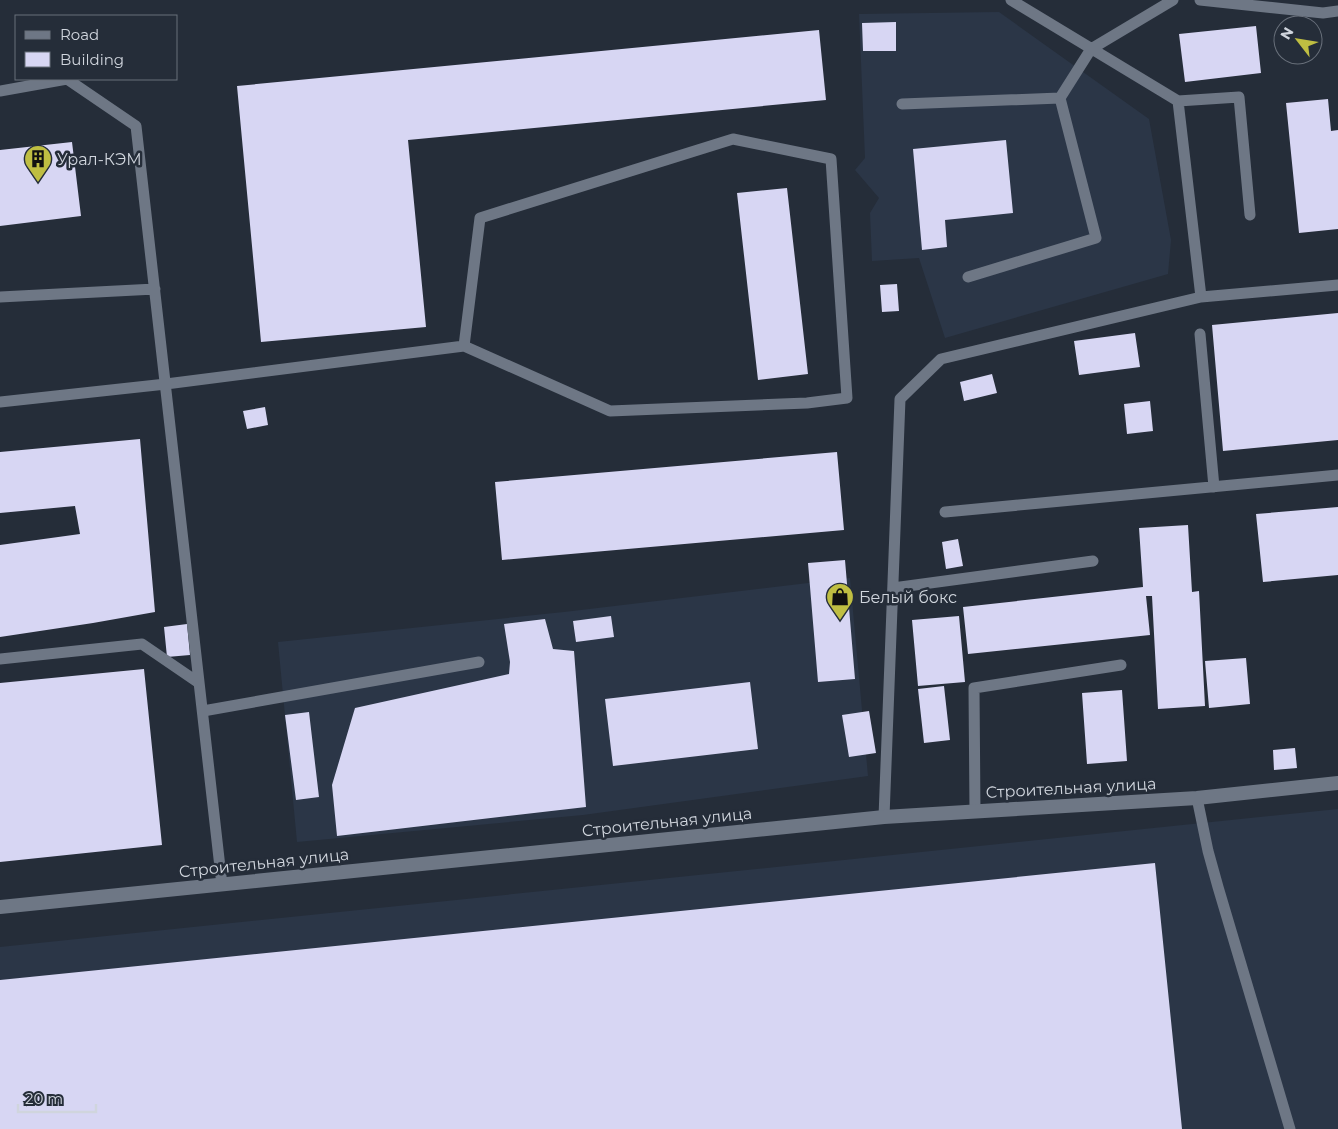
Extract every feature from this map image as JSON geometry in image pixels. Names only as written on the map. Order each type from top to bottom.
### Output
[{"type":"street","name":"Строительная улица","points":[[0,907],[884,817],[1197,798],[1338,783]]},
{"type":"lane","points":[[1011,0],[1178,101],[1239,97],[1250,215]]},
{"type":"lane","points":[[968,278],[1096,238],[1060,98],[1091,49],[1173,0]]},
{"type":"lane","points":[[1200,0],[1324,13],[1338,11]]},
{"type":"lane","points":[[0,91],[61,80]]},
{"type":"lane","points":[[68,80],[136,126],[222,885]]},
{"type":"lane","points":[[902,104],[1060,98]]},
{"type":"lane","points":[[1178,101],[1200,297]]},
{"type":"lane","points":[[0,402],[166,384],[464,346],[610,411],[807,403],[847,398],[831,159],[733,139],[480,218],[464,346]]},
{"type":"lane","points":[[884,817],[900,399],[941,358],[1200,297],[1338,285]]},
{"type":"lane","points":[[0,296],[155,290]]},
{"type":"lane","points":[[1200,334],[1214,487]]},
{"type":"lane","points":[[945,512],[1338,475]]},
{"type":"lane","points":[[893,588],[1093,561]]},
{"type":"lane","points":[[0,659],[142,644],[199,683]]},
{"type":"lane","points":[[203,711],[479,662]]},
{"type":"lane","points":[[975,812],[974,688],[1121,665]]},
{"type":"lane","points":[[1197,798],[1218,888],[1290,1129]]},
{"type":"shaded area","points":[[999,12],[1149,119],[1171,240],[1168,274],[945,338],[919,258],[872,261],[870,213],[879,198],[855,170],[865,158],[859,14]]},
{"type":"shaded area","points":[[850,578],[868,776],[583,815],[297,842],[278,642],[564,612]]},
{"type":"shaded area","points":[[1338,809],[1338,1129],[0,1129],[0,947]]},
{"type":"building","points":[[896,22],[896,51],[863,51],[862,23]]},
{"type":"building","points":[[1256,26],[1261,73],[1185,82],[1179,34]]},
{"type":"building","points":[[819,30],[826,100],[408,140],[426,327],[261,342],[237,86]]},
{"type":"building","points":[[1328,99],[1331,131],[1338,130],[1338,229],[1299,233],[1286,103]]},
{"type":"building","points":[[1006,140],[1013,213],[945,220],[947,247],[922,250],[913,149]]},
{"type":"building","name":"Урал-КЭМ","points":[[72,142],[81,216],[0,226],[0,150]]},
{"type":"building","points":[[787,188],[808,374],[758,380],[737,193]]},
{"type":"building","points":[[897,284],[899,311],[882,312],[880,285]]},
{"type":"building","points":[[1338,313],[1338,440],[1223,451],[1212,325]]},
{"type":"building","points":[[1135,333],[1140,367],[1079,375],[1074,341]]},
{"type":"building","points":[[992,374],[997,393],[964,401],[960,382]]},
{"type":"building","points":[[1150,401],[1153,431],[1127,434],[1124,404]]},
{"type":"building","points":[[265,407],[268,425],[247,429],[243,411]]},
{"type":"building","points":[[140,439],[155,612],[0,637],[0,545],[80,534],[75,506],[0,513],[0,452]]},
{"type":"building","points":[[837,452],[844,530],[502,560],[495,482]]},
{"type":"building","points":[[1338,507],[1338,575],[1263,582],[1256,514]]},
{"type":"building","points":[[1188,525],[1192,592],[1199,591],[1205,706],[1158,709],[1152,596],[1146,596],[1150,635],[968,654],[963,607],[1143,587],[1139,528]]},
{"type":"building","points":[[958,539],[963,566],[946,569],[942,542]]},
{"type":"building","points":[[845,560],[855,679],[818,682],[808,563]]},
{"type":"building","points":[[611,616],[614,637],[576,642],[573,621]]},
{"type":"building","points":[[959,616],[965,682],[918,686],[912,620]]},
{"type":"building","points":[[545,619],[553,649],[574,651],[586,807],[337,836],[332,785],[355,708],[509,674],[510,662],[504,624]]},
{"type":"building","points":[[187,624],[190,655],[167,657],[164,627]]},
{"type":"building","points":[[1246,658],[1250,704],[1209,708],[1205,661]]},
{"type":"building","points":[[144,669],[162,845],[0,862],[0,683]]},
{"type":"building","points":[[750,682],[758,749],[613,766],[605,699]]},
{"type":"building","points":[[944,686],[950,740],[924,743],[918,689]]},
{"type":"building","points":[[1122,690],[1127,761],[1087,764],[1082,693]]},
{"type":"building","points":[[869,711],[876,753],[849,757],[842,715]]},
{"type":"building","points":[[309,712],[319,797],[296,800],[285,715]]},
{"type":"building","points":[[1295,748],[1297,768],[1274,770],[1273,750]]},
{"type":"building","points":[[1155,863],[1182,1129],[0,1129],[0,980]]},
{"type":"place","name":"Урал-КЭМ","points":[[38,183]]},
{"type":"place","name":"Белый бокс","points":[[840,621]]}]
